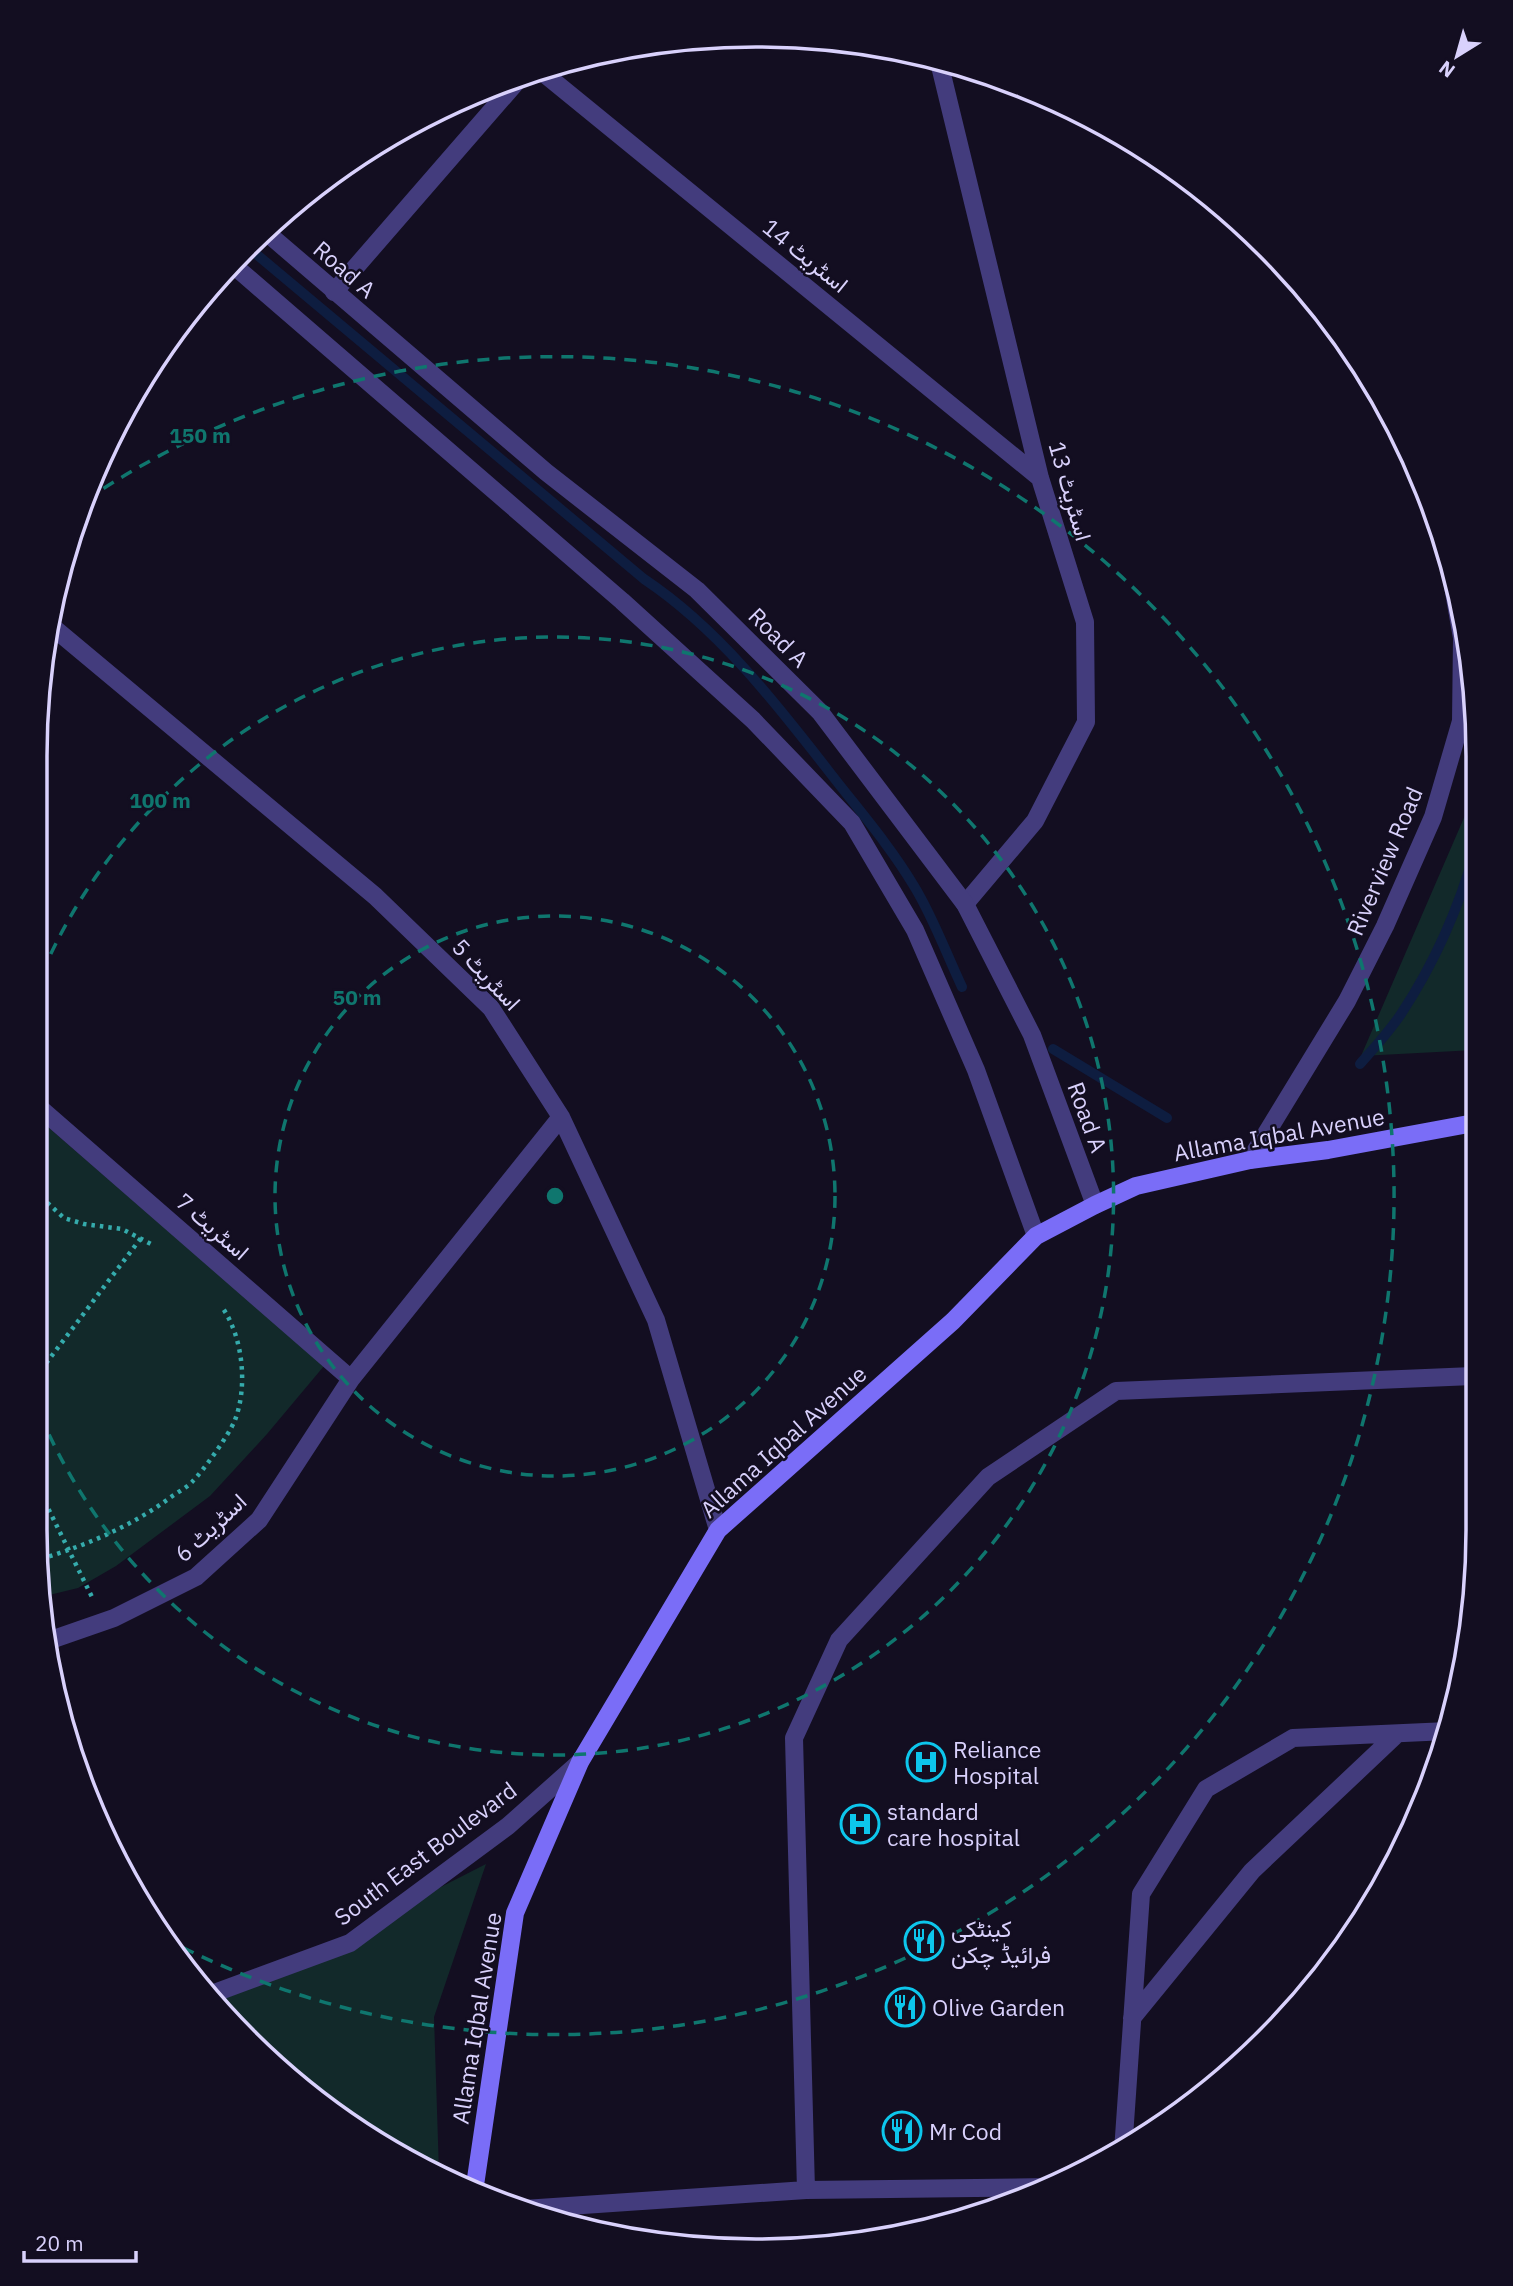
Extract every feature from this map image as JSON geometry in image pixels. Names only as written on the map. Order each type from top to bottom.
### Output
[{"type":"main road","name":"Allama Iqbal Avenue","points":[[476,2181],[515,1913],[580,1762],[718,1530],[953,1321],[1035,1236],[1136,1186],[1250,1160],[1328,1150],[1466,1124]]},
{"type":"street","name":"اسٹریٹ 13","points":[[941,71],[1040,478],[1085,622],[1086,722],[1035,821],[965,904]]},
{"type":"street","name":"اسٹریٹ 14","points":[[550,78],[1040,478]]},
{"type":"street","points":[[334,292],[507,93]]},
{"type":"street","name":"Road A","points":[[273,238],[545,471],[697,590],[820,712],[965,904],[1032,1035],[1094,1205]]},
{"type":"street","points":[[240,271],[683,656],[753,720],[852,823],[921,943],[975,1070],[1035,1236]]},
{"type":"street","name":"اسٹریٹ 5","points":[[59,632],[375,896],[491,1008],[561,1117],[656,1320],[718,1530]]},
{"type":"street","name":"Riverview Road","points":[[1250,1160],[1346,1000],[1385,926],[1433,817],[1461,721],[1461,681]]},
{"type":"street","name":"اسٹریٹ 7","points":[[47,1114],[351,1380]]},
{"type":"street","name":"اسٹریٹ 6","points":[[56,1638],[104,1622],[196,1577],[259,1520],[351,1380],[561,1117]]},
{"type":"street","points":[[806,2190],[794,1738],[839,1640],[988,1477],[1116,1391],[1466,1376]]},
{"type":"street","points":[[1124,2136],[1141,1894],[1206,1789],[1293,1738],[1436,1732]]},
{"type":"street","points":[[1132,2018],[1252,1871],[1396,1734]]},
{"type":"street","name":"South East Boulevard","points":[[219,1991],[350,1943],[508,1826],[580,1762]]},
{"type":"street","points":[[549,2207],[806,2190],[1022,2187]]},
{"type":"path","points":[[47,1202],[64,1218],[83,1224],[122,1228],[157,1248]]},
{"type":"path","points":[[47,1362],[160,1212]]},
{"type":"path","points":[[48,1557],[110,1534],[155,1509],[192,1482],[235,1421],[243,1378],[228,1315],[221,1305]]},
{"type":"path","points":[[47,1506],[104,1622]]},
{"type":"green space","points":[[1466,813],[1466,1050],[1361,1056]]},
{"type":"green space","points":[[47,1126],[324,1366],[210,1496],[116,1566],[78,1588],[51,1595],[47,1530]]},
{"type":"green space","points":[[486,1864],[434,2017],[439,2164],[362,2119],[325,2092],[289,2063],[224,1998]]},
{"type":"waterway","points":[[256,254],[725,647],[795,728],[896,859],[927,910],[962,987]]},
{"type":"waterway","points":[[1360,1064],[1396,1021],[1413,995],[1435,954],[1466,878]]},
{"type":"waterway","points":[[1053,1049],[1167,1118]]},
{"type":"place","name":"Reliance Hospital","points":[[926,1762]]},
{"type":"place","name":"standard care hospital","points":[[860,1824]]},
{"type":"place","name":"کینٹکی فرائیڈ چکن","points":[[924,1941]]},
{"type":"place","name":"Olive Garden","points":[[905,2007]]},
{"type":"place","name":"Mr Cod","points":[[902,2131]]}]
